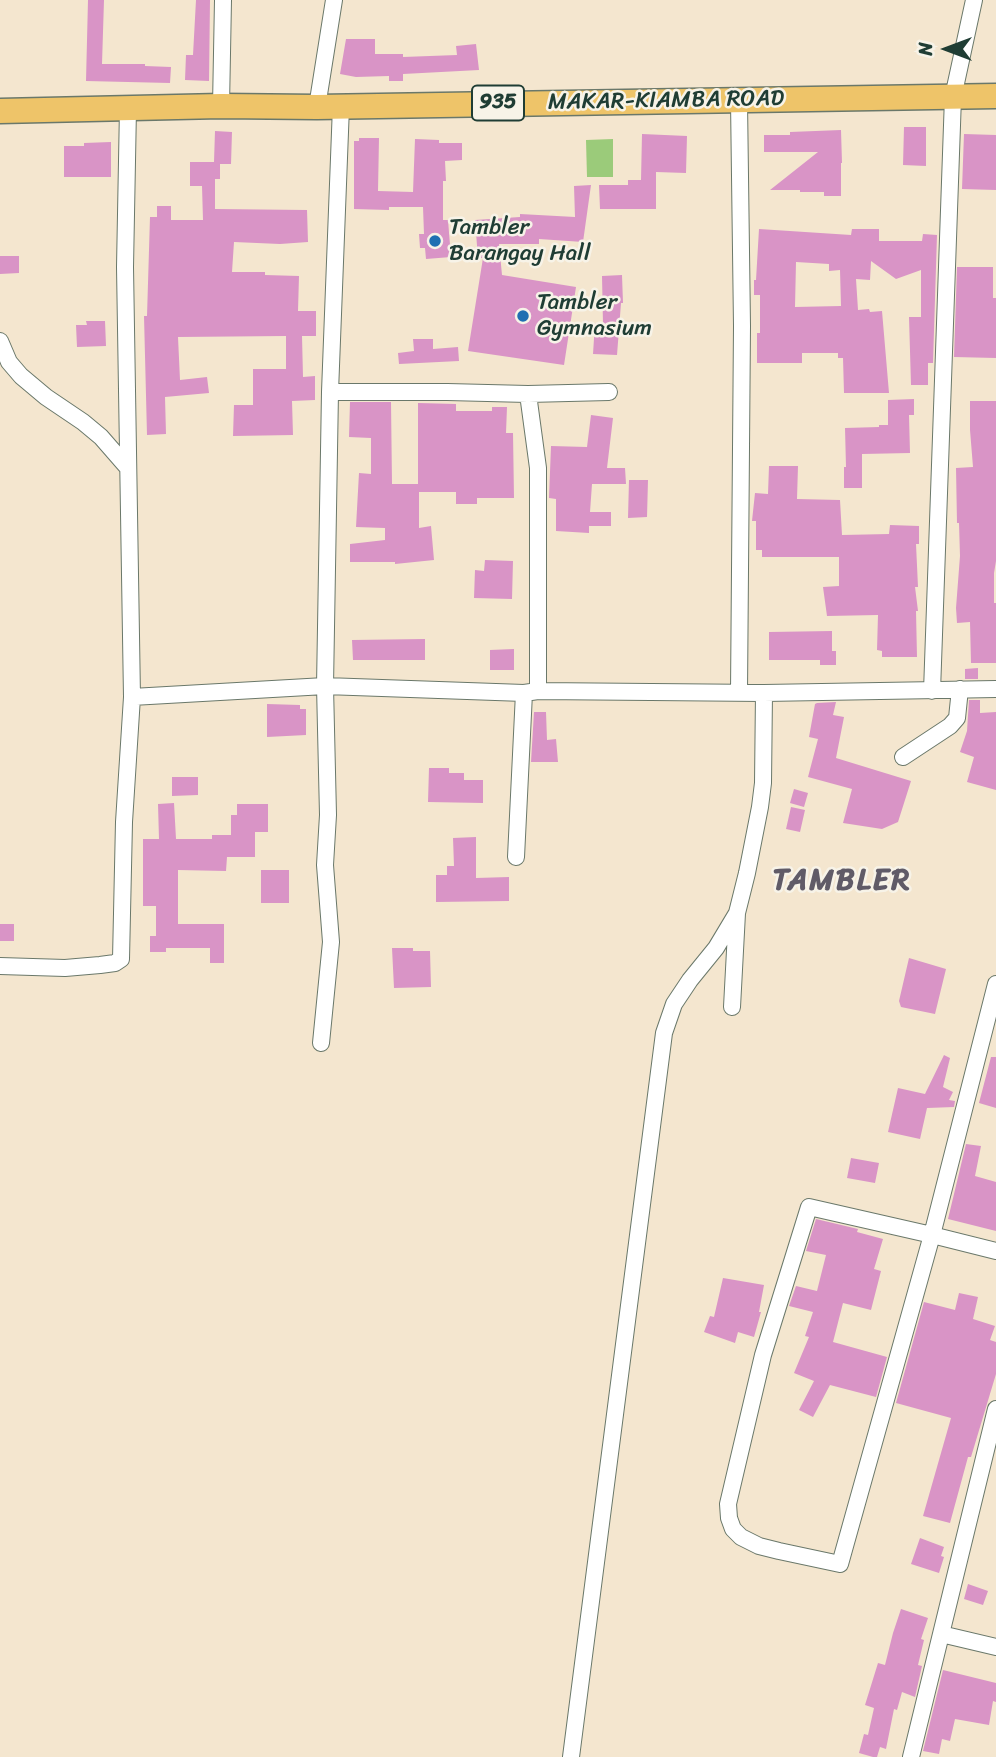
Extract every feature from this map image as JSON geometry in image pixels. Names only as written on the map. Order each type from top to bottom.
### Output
[{"type":"main road","name":"MAKAR-KIAMBA ROAD","points":[[0,111],[996,96]]},
{"type":"street","points":[[221,106],[223,0]]},
{"type":"street","points":[[321,1042],[331,942],[325,865],[328,815],[325,686],[330,392],[329,107],[334,0]]},
{"type":"street","points":[[932,691],[953,97],[974,0]]},
{"type":"street","points":[[739,101],[742,326],[739,692]]},
{"type":"street","points":[[0,966],[65,968],[115,963],[121,959],[124,822],[132,697],[125,267],[128,108]]},
{"type":"street","points":[[0,341],[9,362],[21,376],[101,437],[128,468]]},
{"type":"street","points":[[330,392],[609,392]]},
{"type":"street","points":[[516,857],[531,692],[538,468],[528,394]]},
{"type":"street","points":[[132,697],[325,686],[531,692],[764,693],[996,689]]},
{"type":"street","points":[[903,757],[950,726],[957,718],[960,689]]},
{"type":"street","points":[[732,1007],[737,913],[760,807],[764,771],[764,693]]},
{"type":"street","points":[[571,1757],[664,1033],[674,1004],[716,948],[737,913]]},
{"type":"street","points":[[996,984],[932,1235],[840,1564],[760,1546],[741,1537],[733,1529],[728,1504],[763,1355],[809,1207],[932,1235],[996,1251]]},
{"type":"street","points":[[911,1757],[996,1409]]},
{"type":"street","points":[[941,1634],[996,1647]]},
{"type":"green space","points":[[613,139],[613,177],[587,177],[586,140]]},
{"type":"building","points":[[88,0],[104,0],[102,64],[171,67],[170,83],[86,81]]},
{"type":"building","points":[[196,0],[210,0],[209,81],[185,80],[186,55],[193,55]]},
{"type":"building","points":[[346,39],[375,39],[375,54],[403,54],[403,57],[457,55],[456,46],[476,44],[479,70],[403,74],[403,81],[389,81],[389,76],[356,77],[340,74]]},
{"type":"building","points":[[904,127],[926,127],[926,166],[903,165]]},
{"type":"building","points":[[841,130],[841,196],[824,196],[824,192],[770,190],[818,152],[764,152],[764,135]]},
{"type":"building","points":[[215,131],[232,132],[231,164],[220,164],[220,179],[215,179],[215,209],[307,210],[308,242],[234,242],[232,272],[299,276],[298,311],[316,311],[316,336],[302,336],[303,377],[315,376],[315,400],[292,401],[293,435],[233,436],[234,405],[253,405],[253,369],[286,369],[286,336],[178,337],[180,380],[207,377],[209,393],[165,397],[166,434],[147,435],[144,316],[147,316],[150,217],[157,217],[157,206],[171,206],[171,220],[203,220],[202,186],[190,186],[190,162],[214,162]]},
{"type":"building","points":[[642,134],[687,136],[686,173],[656,172],[656,209],[600,209],[599,185],[628,185],[628,180],[641,180]]},
{"type":"building","points":[[964,134],[996,135],[996,190],[962,189]]},
{"type":"building","points":[[359,138],[379,138],[378,191],[413,192],[415,139],[462,143],[462,160],[445,161],[446,181],[443,181],[443,220],[448,220],[451,257],[426,259],[425,248],[420,248],[419,234],[424,234],[423,207],[354,209],[354,141],[359,141]]},
{"type":"building","points":[[111,142],[111,177],[64,177],[64,146]]},
{"type":"building","name":"Tambler Gymnasium","points":[[591,185],[583,242],[539,239],[539,244],[499,244],[502,275],[576,287],[564,365],[468,351],[483,258],[478,258],[475,220],[520,217],[520,214],[575,217],[574,186]]},
{"type":"building","points":[[759,229],[851,235],[852,229],[879,229],[879,241],[922,241],[923,234],[937,235],[933,363],[928,363],[928,385],[911,385],[909,317],[921,317],[921,270],[896,279],[871,261],[870,280],[856,279],[858,310],[882,311],[889,393],[844,393],[843,358],[838,358],[838,353],[802,353],[802,363],[757,363],[760,295],[754,295]],"holes":[[[796,262],[829,264],[829,271],[840,270],[841,306],[795,307]]]},
{"type":"building","points":[[0,256],[19,256],[19,273],[0,274]]},
{"type":"building","points":[[957,267],[993,267],[996,358],[954,357]]},
{"type":"building","points":[[622,275],[623,303],[617,355],[593,354],[595,323],[603,324],[602,276]]},
{"type":"building","points":[[86,321],[105,321],[106,346],[77,347],[76,325],[87,325]]},
{"type":"building","points":[[413,339],[433,339],[433,349],[458,347],[459,361],[399,364],[398,353],[414,351]]},
{"type":"building","points":[[914,399],[914,415],[909,415],[910,453],[862,454],[862,488],[844,488],[845,428],[888,425],[888,400]]},
{"type":"building","points":[[970,401],[996,401],[996,663],[971,663],[970,622],[957,623],[960,556],[956,468],[973,467]]},
{"type":"building","points":[[350,402],[391,402],[392,484],[418,484],[418,403],[456,404],[456,411],[492,411],[492,407],[507,407],[506,433],[513,433],[514,498],[477,498],[477,504],[456,504],[456,492],[419,492],[419,528],[431,526],[434,560],[395,564],[350,562],[350,544],[385,540],[385,528],[356,527],[359,473],[371,474],[371,438],[349,437]]},
{"type":"building","points":[[591,415],[613,418],[607,468],[625,468],[626,484],[592,484],[590,512],[611,512],[611,526],[589,526],[589,533],[556,531],[556,499],[549,498],[551,446],[587,447]]},
{"type":"building","points":[[769,466],[798,466],[797,499],[840,500],[842,535],[889,534],[890,525],[919,526],[919,544],[916,544],[918,587],[915,587],[918,611],[917,657],[882,657],[882,651],[877,650],[878,615],[827,616],[823,587],[839,586],[839,557],[762,557],[762,550],[756,550],[756,521],[752,521],[755,493],[768,494]]},
{"type":"building","points":[[629,480],[648,480],[647,517],[628,518]]},
{"type":"building","points":[[485,560],[513,561],[512,599],[474,598],[475,570],[484,571]]},
{"type":"building","points":[[832,631],[832,651],[836,651],[836,665],[820,665],[820,660],[769,660],[769,632]]},
{"type":"building","points":[[425,639],[425,660],[353,660],[352,640]]},
{"type":"building","points":[[514,649],[514,670],[490,670],[490,650]]},
{"type":"building","points":[[978,668],[978,679],[965,679],[965,669]]},
{"type":"building","points":[[969,700],[980,700],[980,713],[996,712],[996,790],[967,782],[974,757],[960,752],[967,731]]},
{"type":"building","points":[[836,702],[833,715],[844,717],[836,758],[911,781],[898,822],[882,829],[843,823],[852,789],[808,777],[818,739],[809,737],[815,704]]},
{"type":"building","points":[[267,704],[300,705],[300,709],[306,709],[306,735],[267,737]]},
{"type":"building","points":[[534,712],[546,712],[547,740],[556,739],[558,762],[531,762]]},
{"type":"building","points":[[429,768],[449,768],[449,773],[464,773],[464,780],[483,780],[483,803],[428,802]]},
{"type":"building","points":[[172,777],[198,777],[198,795],[172,796]]},
{"type":"building","points":[[794,789],[808,793],[804,807],[790,803]]},
{"type":"building","points":[[174,803],[176,839],[212,839],[212,835],[231,835],[231,815],[237,815],[237,804],[268,804],[268,832],[255,832],[255,857],[227,857],[226,871],[178,870],[178,924],[224,924],[224,963],[210,963],[210,948],[166,948],[166,952],[150,952],[150,936],[156,936],[156,906],[143,906],[143,839],[159,839],[158,804]]},
{"type":"building","points":[[791,807],[805,810],[800,832],[786,829]]},
{"type":"building","points":[[476,837],[476,878],[509,877],[509,901],[436,902],[436,875],[447,875],[447,866],[454,866],[453,838]]},
{"type":"building","points":[[261,870],[289,870],[289,903],[261,903]]},
{"type":"building","points":[[0,924],[14,924],[14,941],[0,941]]},
{"type":"building","points":[[392,948],[430,951],[431,987],[394,988]]},
{"type":"building","points":[[909,958],[946,969],[935,1014],[901,1007],[899,1001]]},
{"type":"building","points":[[944,1055],[950,1058],[943,1087],[953,1092],[949,1100],[955,1101],[954,1107],[927,1108],[920,1139],[888,1132],[898,1088],[925,1094]]},
{"type":"building","points":[[991,1057],[996,1057],[996,1108],[979,1103]]},
{"type":"building","points":[[966,1144],[981,1146],[975,1176],[996,1182],[996,1231],[948,1219]]},
{"type":"building","points":[[851,1158],[879,1163],[875,1183],[847,1178]]},
{"type":"building","points":[[816,1219],[858,1229],[857,1232],[883,1239],[874,1269],[881,1271],[871,1310],[843,1303],[833,1342],[887,1357],[876,1397],[830,1385],[813,1417],[799,1410],[814,1381],[794,1373],[809,1337],[805,1336],[813,1312],[789,1306],[796,1286],[817,1291],[826,1255],[806,1251]]},
{"type":"building","points":[[723,1278],[764,1285],[761,1312],[754,1337],[738,1332],[735,1343],[704,1332],[710,1316],[714,1317]]},
{"type":"building","points":[[959,1293],[978,1297],[973,1319],[995,1326],[990,1340],[996,1342],[996,1374],[971,1457],[968,1457],[950,1523],[923,1516],[951,1418],[896,1403],[924,1302],[955,1310]]},
{"type":"building","points":[[920,1538],[944,1547],[939,1573],[911,1564]]},
{"type":"building","points":[[968,1584],[988,1591],[983,1605],[964,1599]]},
{"type":"building","points":[[901,1609],[928,1618],[921,1639],[924,1640],[918,1665],[922,1666],[915,1697],[902,1692],[897,1710],[894,1709],[886,1749],[880,1747],[877,1757],[873,1757],[859,1753],[864,1734],[868,1735],[874,1708],[865,1705],[878,1663],[885,1665]]},
{"type":"building","points":[[943,1670],[996,1683],[996,1702],[993,1701],[989,1725],[955,1719],[950,1741],[942,1739],[939,1754],[923,1751]]},
{"type":"place","name":"Tambler Barangay Hall","points":[[435,241]]},
{"type":"place","name":"Tambler Gymnasium","points":[[523,316]]},
{"type":"district","name":"TAMBLER","points":[[842,881]]}]
